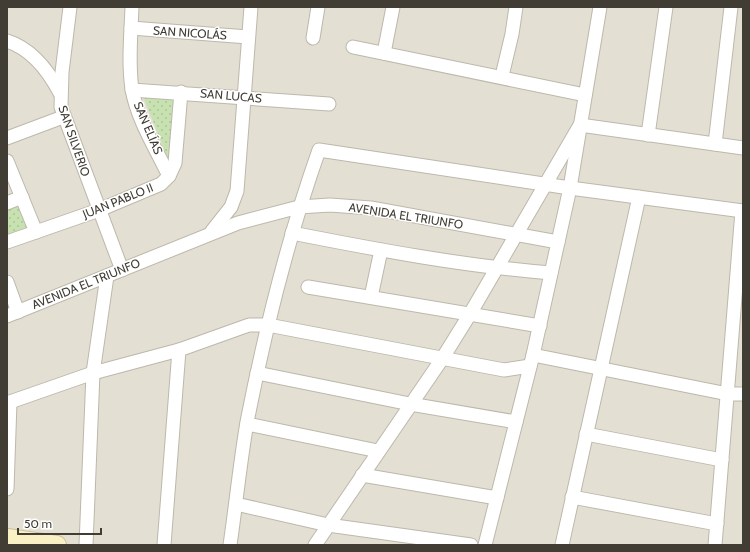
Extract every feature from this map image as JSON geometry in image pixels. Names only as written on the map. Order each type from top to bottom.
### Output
[{"type":"street","name":"SAN SILVERIO","points":[[70,7],[60,93],[63,117],[122,270]]},
{"type":"street","name":"SAN ELÍAS","points":[[132,7],[132,90],[138,110],[169,176]]},
{"type":"street","name":"AVENIDA EL TRIUNFO","points":[[209,234],[220,223],[231,207],[237,191],[241,163],[251,7]]},
{"type":"street","points":[[313,38],[318,7]]},
{"type":"street","points":[[384,53],[393,7]]},
{"type":"street","points":[[502,76],[512,34],[516,7]]},
{"type":"street","points":[[485,545],[532,361],[570,188],[600,7]]},
{"type":"street","points":[[648,135],[666,7]]},
{"type":"street","points":[[715,144],[731,7]]},
{"type":"street","name":"SAN NICOLÁS","points":[[131,28],[248,37]]},
{"type":"street","points":[[7,41],[27,51],[41,63],[52,77],[60,93]]},
{"type":"street","points":[[353,47],[502,76],[585,95]]},
{"type":"street","name":"SAN LUCAS","points":[[132,90],[181,92],[329,104]]},
{"type":"street","points":[[169,176],[176,163],[181,92]]},
{"type":"street","points":[[7,138],[63,117]]},
{"type":"street","points":[[580,125],[743,148]]},
{"type":"street","points":[[315,545],[442,359],[470,314],[580,125]]},
{"type":"street","points":[[230,545],[247,424],[257,373],[299,207],[319,150],[639,198],[742,211],[715,545]]},
{"type":"street","points":[[7,161],[36,232]]},
{"type":"street","name":"JUAN PABLO II","points":[[7,242],[99,210],[150,190],[161,184],[169,176]]},
{"type":"street","points":[[7,203],[22,197]]},
{"type":"street","points":[[562,545],[639,198]]},
{"type":"street","name":"AVENIDA EL TRIUNFO","points":[[13,314],[238,223],[299,207],[330,205],[371,208],[558,242]]},
{"type":"street","points":[[292,233],[381,250],[496,269],[551,273]]},
{"type":"street","points":[[371,297],[381,250]]},
{"type":"street","points":[[86,545],[93,373],[107,276]]},
{"type":"street","points":[[7,282],[13,314]]},
{"type":"street","points":[[308,287],[540,326]]},
{"type":"street","points":[[7,488],[8,402],[93,373],[179,350],[249,324],[268,325],[504,370],[532,361],[602,368],[728,394],[743,394]]},
{"type":"street","points":[[164,545],[179,350]]},
{"type":"street","points":[[257,373],[410,404],[516,422]]},
{"type":"street","points":[[247,424],[378,451]]},
{"type":"street","points":[[586,434],[722,460]]},
{"type":"street","points":[[362,475],[497,498]]},
{"type":"street","points":[[572,497],[717,524]]},
{"type":"street","points":[[236,504],[328,525],[471,545]]},
{"type":"street","points":[[7,538],[57,545]]},
{"type":"shaded area","points":[[7,7],[743,7],[743,545],[7,545]]},
{"type":"green space","points":[[143,96],[176,97],[170,164]]},
{"type":"green space","points":[[20,202],[30,229],[7,238],[7,207]]}]
